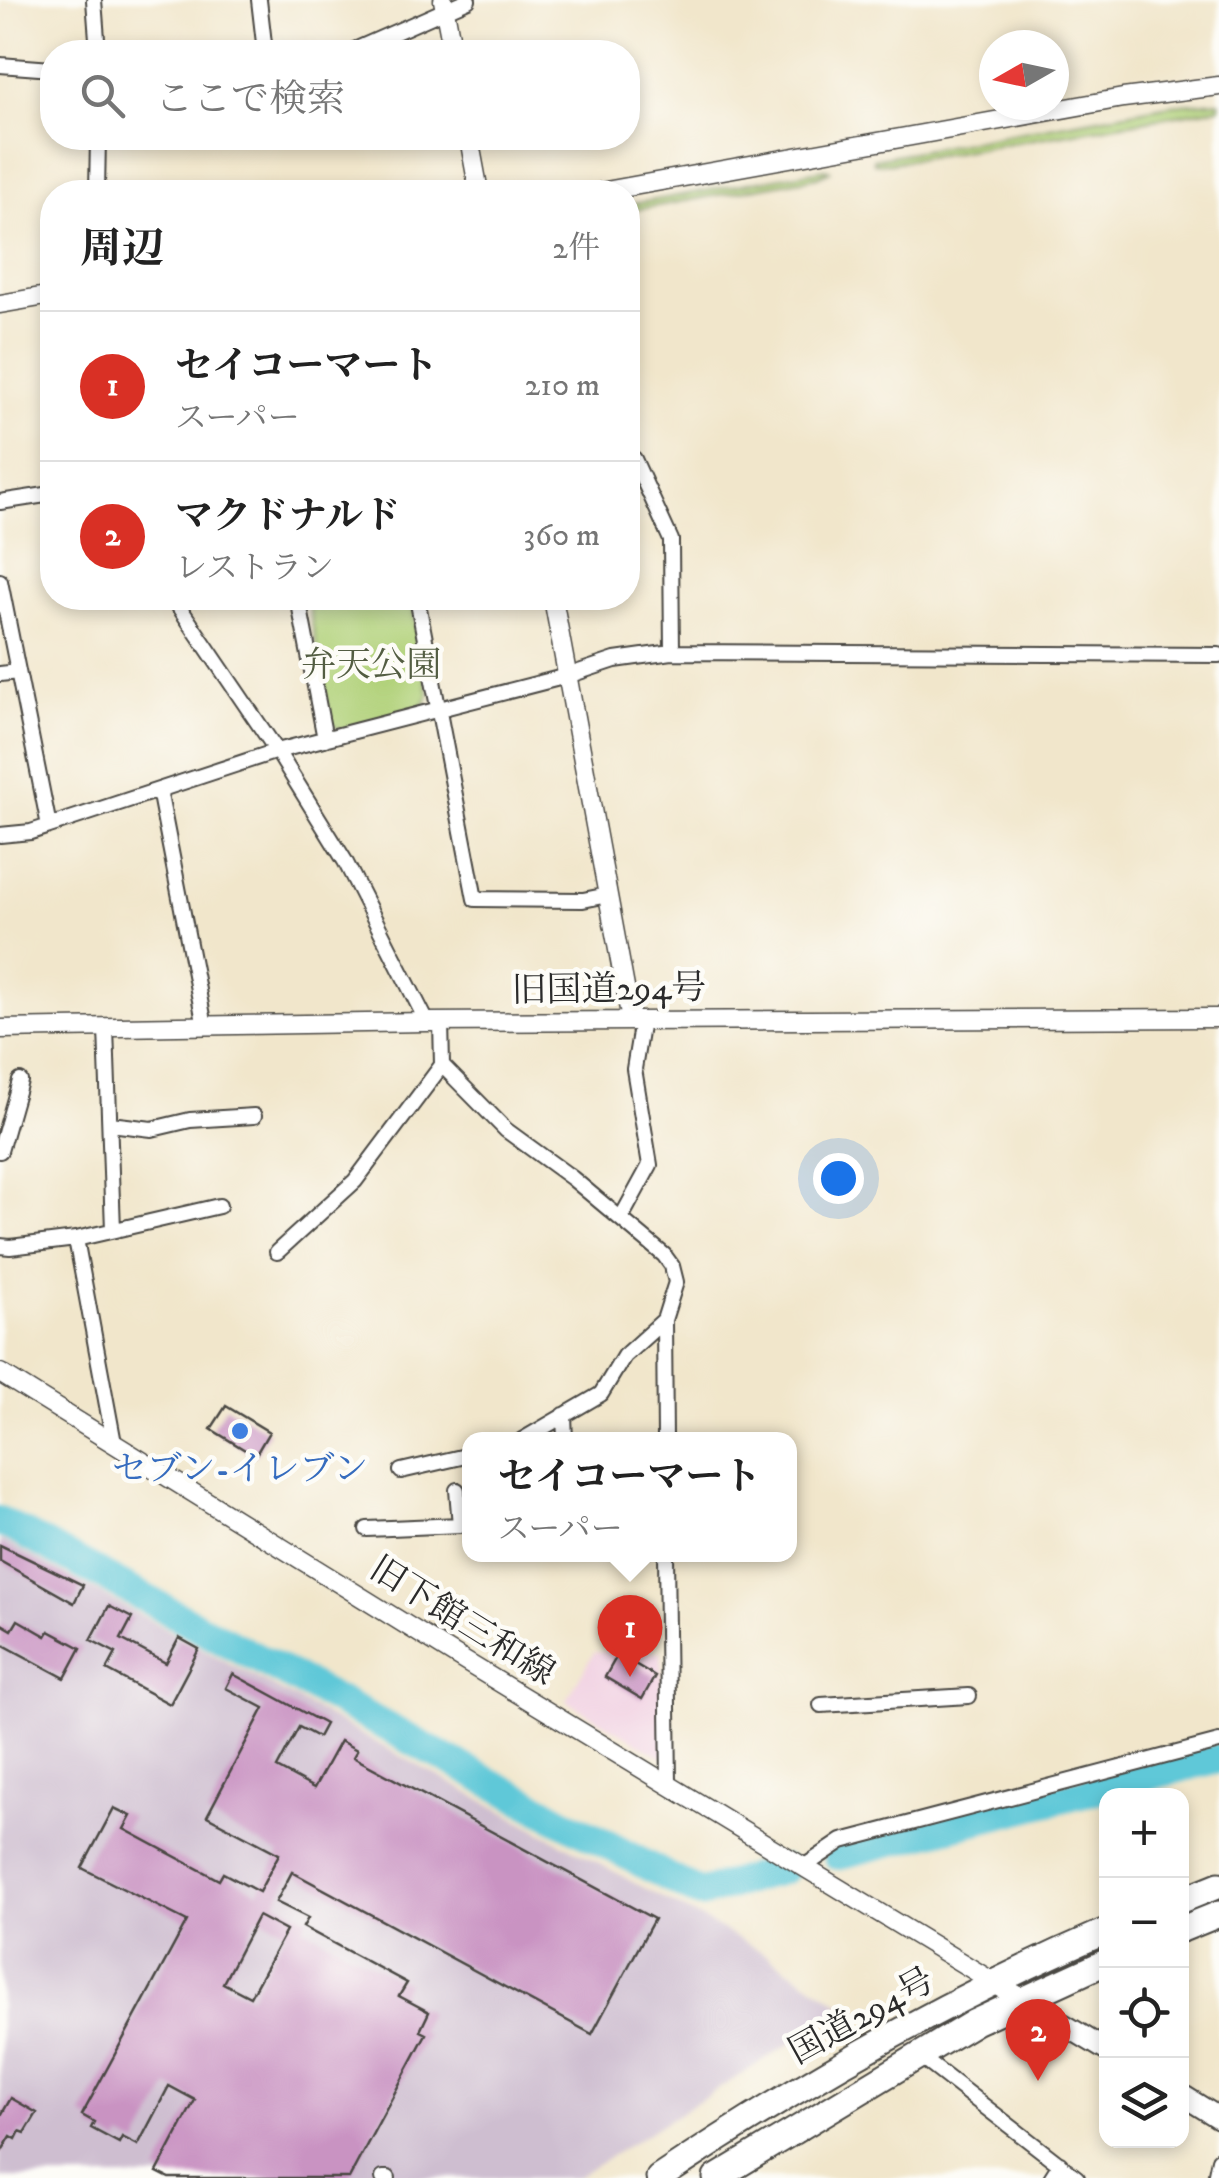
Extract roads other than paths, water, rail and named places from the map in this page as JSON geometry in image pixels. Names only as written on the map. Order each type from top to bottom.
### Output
[{"type":"highway","points":[[1189,1897],[1219,1886]]},
{"type":"highway","points":[[1189,1926],[1219,1914]]},
{"type":"highway","name":"国道294号","points":[[659,2178],[808,2084],[995,1983],[1099,1934]]},
{"type":"highway","name":"国道294号","points":[[716,2178],[917,2054],[1022,1999],[1099,1965]]},
{"type":"main road","points":[[995,1983],[1099,2046]]},
{"type":"main road","points":[[1189,2100],[1219,2118]]},
{"type":"street","points":[[94,0],[97,40]]},
{"type":"street","points":[[259,0],[264,40]]},
{"type":"street","points":[[374,40],[444,5],[468,0]]},
{"type":"street","points":[[444,5],[451,40]]},
{"type":"street","points":[[0,65],[40,69]]},
{"type":"street","points":[[640,185],[1103,101],[1219,86]]},
{"type":"street","points":[[98,150],[98,180]]},
{"type":"street","points":[[471,150],[478,180]]},
{"type":"street","points":[[0,304],[40,297]]},
{"type":"street","points":[[640,472],[672,540],[672,652]]},
{"type":"street","points":[[0,502],[40,496]]},
{"type":"street","points":[[0,581],[50,826]]},
{"type":"street","points":[[181,610],[277,751],[345,861],[434,1022],[442,1065],[506,1130],[621,1218],[672,1266],[676,1282],[664,1320],[665,1432]]},
{"type":"street","points":[[300,610],[325,739]]},
{"type":"street","points":[[419,610],[475,899],[583,900],[608,895]]},
{"type":"street","points":[[555,610],[608,895],[636,1020],[634,1070],[650,1165],[621,1218]]},
{"type":"street","points":[[0,835],[50,826],[277,751],[615,660],[672,652],[1219,655]]},
{"type":"street","points":[[0,674],[18,672]]},
{"type":"street","points":[[159,790],[205,1026]]},
{"type":"street","name":"旧国道294号","points":[[0,1029],[636,1020],[1219,1018]]},
{"type":"street","points":[[106,1028],[113,1230]]},
{"type":"street","points":[[277,1252],[356,1181],[442,1065]]},
{"type":"street","points":[[0,1150],[20,1080]]},
{"type":"street","points":[[110,1124],[152,1128],[190,1120],[254,1116]]},
{"type":"street","points":[[0,1246],[76,1238],[219,1206]]},
{"type":"street","points":[[76,1238],[114,1442]]},
{"type":"street","points":[[536,1432],[601,1394],[624,1356],[664,1320]]},
{"type":"street","name":"旧下館三和線","points":[[0,1374],[995,1983]]},
{"type":"street","points":[[564,1416],[564,1432]]},
{"type":"street","points":[[401,1471],[462,1457]]},
{"type":"street","points":[[367,1530],[460,1525],[458,1490]]},
{"type":"street","points":[[666,1562],[669,1783]]},
{"type":"street","points":[[821,1705],[969,1696]]},
{"type":"street","points":[[805,1866],[842,1841],[1219,1742]]},
{"type":"street","points":[[917,2054],[1078,2178]]},
{"type":"street","points":[[1215,2178],[1219,2159]]},
{"type":"street","points":[[1050,2178],[1060,2164]]},
{"type":"waterway","points":[[0,1521],[700,1894],[784,1869]]},
{"type":"waterway","points":[[838,1855],[1219,1758]]},
{"type":"place","name":"セブン-イレブン","points":[[240,1431]]},
{"type":"place","name":"セイコーマート","points":[[630,1677]]},
{"type":"place","name":"マクドナルド","points":[[1038,2081]]},
{"type":"park label","name":"弁天公園","points":[[371,664]]}]
